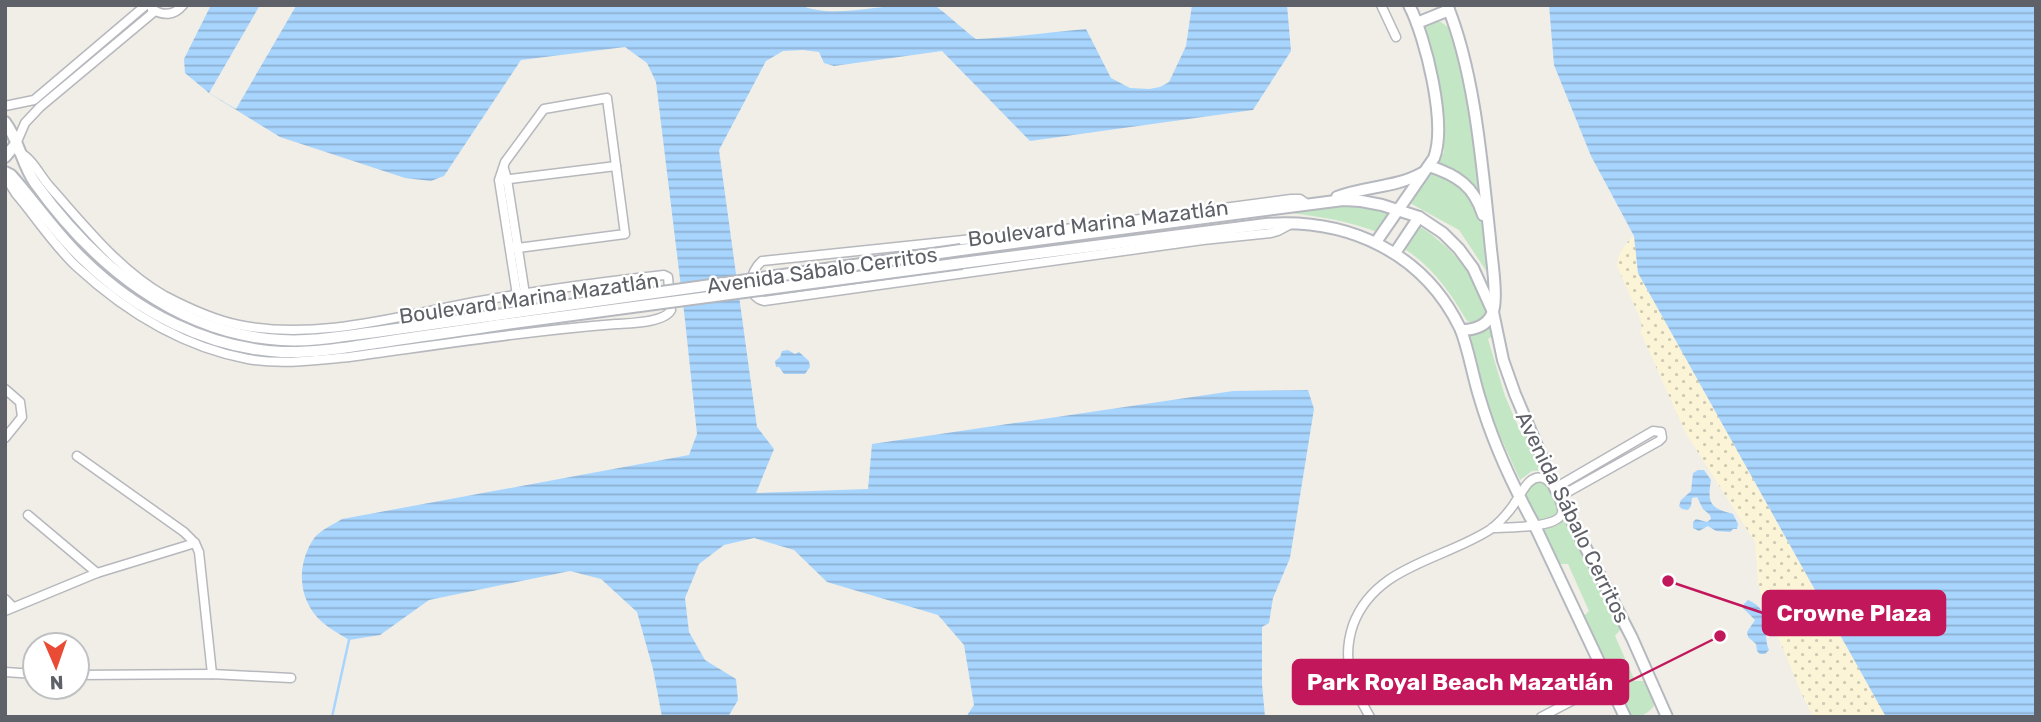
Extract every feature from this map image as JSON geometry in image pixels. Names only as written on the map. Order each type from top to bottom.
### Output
[{"type":"main road","points":[[1376,242],[1427,169],[1437,150],[1439,133],[1433,89],[1417,23],[1409,5]]},
{"type":"main road","points":[[1417,23],[1448,8]]},
{"type":"main road","name":"Avenida Sábalo Cerritos","points":[[1448,8],[1465,64],[1480,156],[1490,238],[1493,313]]},
{"type":"main road","name":"Boulevard Marina Mazatlán","points":[[5,121],[33,181],[71,229],[127,281],[159,303],[212,327],[280,340],[347,342],[498,320]]},
{"type":"main road","points":[[5,157],[18,148]]},
{"type":"main road","points":[[1325,202],[1354,191],[1410,180],[1427,169],[1455,177],[1474,193],[1490,238]]},
{"type":"main road","name":"Boulevard Marina Mazatlán","points":[[8,174],[83,260],[126,295],[190,332],[222,343],[256,350],[285,352],[325,351],[347,342]]},
{"type":"main road","name":"Avenida Sábalo Cerritos","points":[[498,320],[1065,232],[1353,200],[1398,209],[1443,233],[1459,249],[1479,280],[1493,313],[1511,383],[1557,492],[1632,638],[1667,717]]},
{"type":"main road","points":[[1395,253],[1419,218]]},
{"type":"main road","name":"Avenida Sábalo Cerritos","points":[[498,320],[962,263],[1070,254],[1254,226],[1293,223],[1342,230],[1376,242],[1395,253],[1430,285],[1461,330],[1481,403],[1519,497],[1625,717]]},
{"type":"main road","points":[[1461,330],[1482,326],[1493,313]]},
{"type":"street","points":[[18,148],[25,122],[37,104],[150,7],[168,14],[174,13],[183,5]]},
{"type":"street","points":[[1381,5],[1396,37]]},
{"type":"street","points":[[514,248],[625,234],[607,98],[544,109],[505,162],[503,180],[521,295]]},
{"type":"street","points":[[5,106],[37,104]]},
{"type":"street","points":[[503,180],[616,166]]},
{"type":"street","name":"Boulevard Marina Mazatlán","points":[[1065,232],[762,261],[752,273],[752,292],[758,300],[764,301],[1070,254]]},
{"type":"street","name":"Boulevard Marina Mazatlán","points":[[664,275],[668,277],[671,310],[669,314],[640,322],[347,342],[521,295],[664,275]]},
{"type":"street","points":[[5,389],[20,402],[22,417],[5,438]]},
{"type":"street","points":[[1653,431],[1661,432],[1662,438],[1659,441],[1557,492],[1653,431]]},
{"type":"street","points":[[77,456],[195,542],[199,552],[212,674]]},
{"type":"street","points":[[1370,717],[1354,689],[1348,654],[1350,634],[1365,601],[1380,586],[1402,572],[1492,528],[1528,483],[1536,478],[1546,479],[1557,492],[1563,513],[1553,522],[1535,526],[1492,528]]},
{"type":"street","points":[[28,515],[97,573]]},
{"type":"street","points":[[5,599],[9,609],[97,573],[195,542]]},
{"type":"street","points":[[91,675],[212,674],[291,678]]},
{"type":"street","points":[[1541,717],[1608,682]]},
{"type":"sand","points":[[1634,236],[1638,273],[1886,717],[1813,717],[1761,595],[1755,542],[1685,432],[1640,331],[1640,318],[1617,266],[1622,249]]},
{"type":"green space","points":[[1441,22],[1449,28],[1462,70],[1482,204],[1436,165],[1444,152],[1440,118],[1422,37],[1426,26]]},
{"type":"green space","points":[[1430,171],[1442,174],[1472,195],[1486,234],[1490,270],[1487,272],[1459,230],[1408,202]]},
{"type":"green space","points":[[1348,203],[1392,211],[1379,233],[1347,222],[1291,213],[1290,210]]},
{"type":"green space","points":[[1419,226],[1452,252],[1468,272],[1488,309],[1481,322],[1467,321],[1440,280],[1403,248]]},
{"type":"green space","points":[[1491,323],[1493,336],[1488,339],[1505,396],[1521,433],[1529,431],[1546,470],[1532,471],[1520,480],[1480,387],[1468,332],[1482,332]]},
{"type":"green space","points":[[1533,481],[1547,486],[1559,508],[1557,516],[1547,522],[1538,519],[1528,500],[1527,492]]},
{"type":"green space","points":[[1566,518],[1621,629],[1615,636],[1635,681],[1644,681],[1653,700],[1654,706],[1641,716],[1631,717],[1583,617],[1589,611],[1568,564],[1558,564],[1543,531],[1544,528],[1558,525]]},
{"type":"water","points":[[928,4],[942,11],[976,39],[1086,29],[1111,78],[1130,88],[1149,89],[1169,82],[1186,46],[1192,5],[1287,5],[1291,51],[1253,110],[1030,141],[942,51],[834,66],[824,63],[819,52],[783,51],[766,61],[719,150],[757,427],[774,449],[799,452],[845,448],[1233,391],[1308,390],[1314,409],[1290,558],[1273,598],[1269,623],[1262,627],[1265,717],[966,717],[974,705],[964,645],[938,615],[827,582],[794,550],[754,538],[724,545],[699,564],[685,598],[689,632],[705,660],[736,679],[738,700],[728,717],[662,717],[653,669],[637,612],[601,579],[570,571],[429,600],[380,635],[349,640],[328,627],[308,603],[302,570],[315,537],[342,519],[689,455],[697,434],[656,82],[647,63],[625,47],[521,60],[444,176],[431,181],[405,178],[280,137],[209,93],[185,73],[184,59],[211,5],[800,5],[812,9],[840,11]]},
{"type":"water","points":[[1549,5],[2036,5],[2036,717],[1886,717],[1638,273],[1634,236],[1591,156],[1554,65]]},
{"type":"water","points":[[788,350],[795,354],[799,352],[809,361],[810,367],[805,374],[784,374],[776,367],[775,361],[782,351]]},
{"type":"water","points":[[1704,470],[1711,480],[1712,503],[1715,507],[1733,514],[1738,524],[1737,529],[1730,532],[1716,531],[1708,526],[1699,531],[1693,528],[1696,519],[1707,522],[1711,519],[1697,497],[1692,498],[1688,510],[1679,506],[1681,500],[1691,491],[1693,473]]},
{"type":"water","points":[[1748,600],[1762,610],[1766,622],[1769,650],[1765,654],[1757,651],[1756,644],[1748,637],[1747,632],[1755,620],[1743,608]]},
{"type":"pier","points":[[260,5],[296,6],[236,109],[209,93]]},
{"type":"pier","points":[[872,444],[868,489],[756,493],[774,449]]},
{"type":"waterway","points":[[332,717],[349,640]]},
{"type":"place","name":"Crowne Plaza","points":[[1668,581]]},
{"type":"place","name":"Park Royal Beach Mazatlán","points":[[1720,636]]}]
